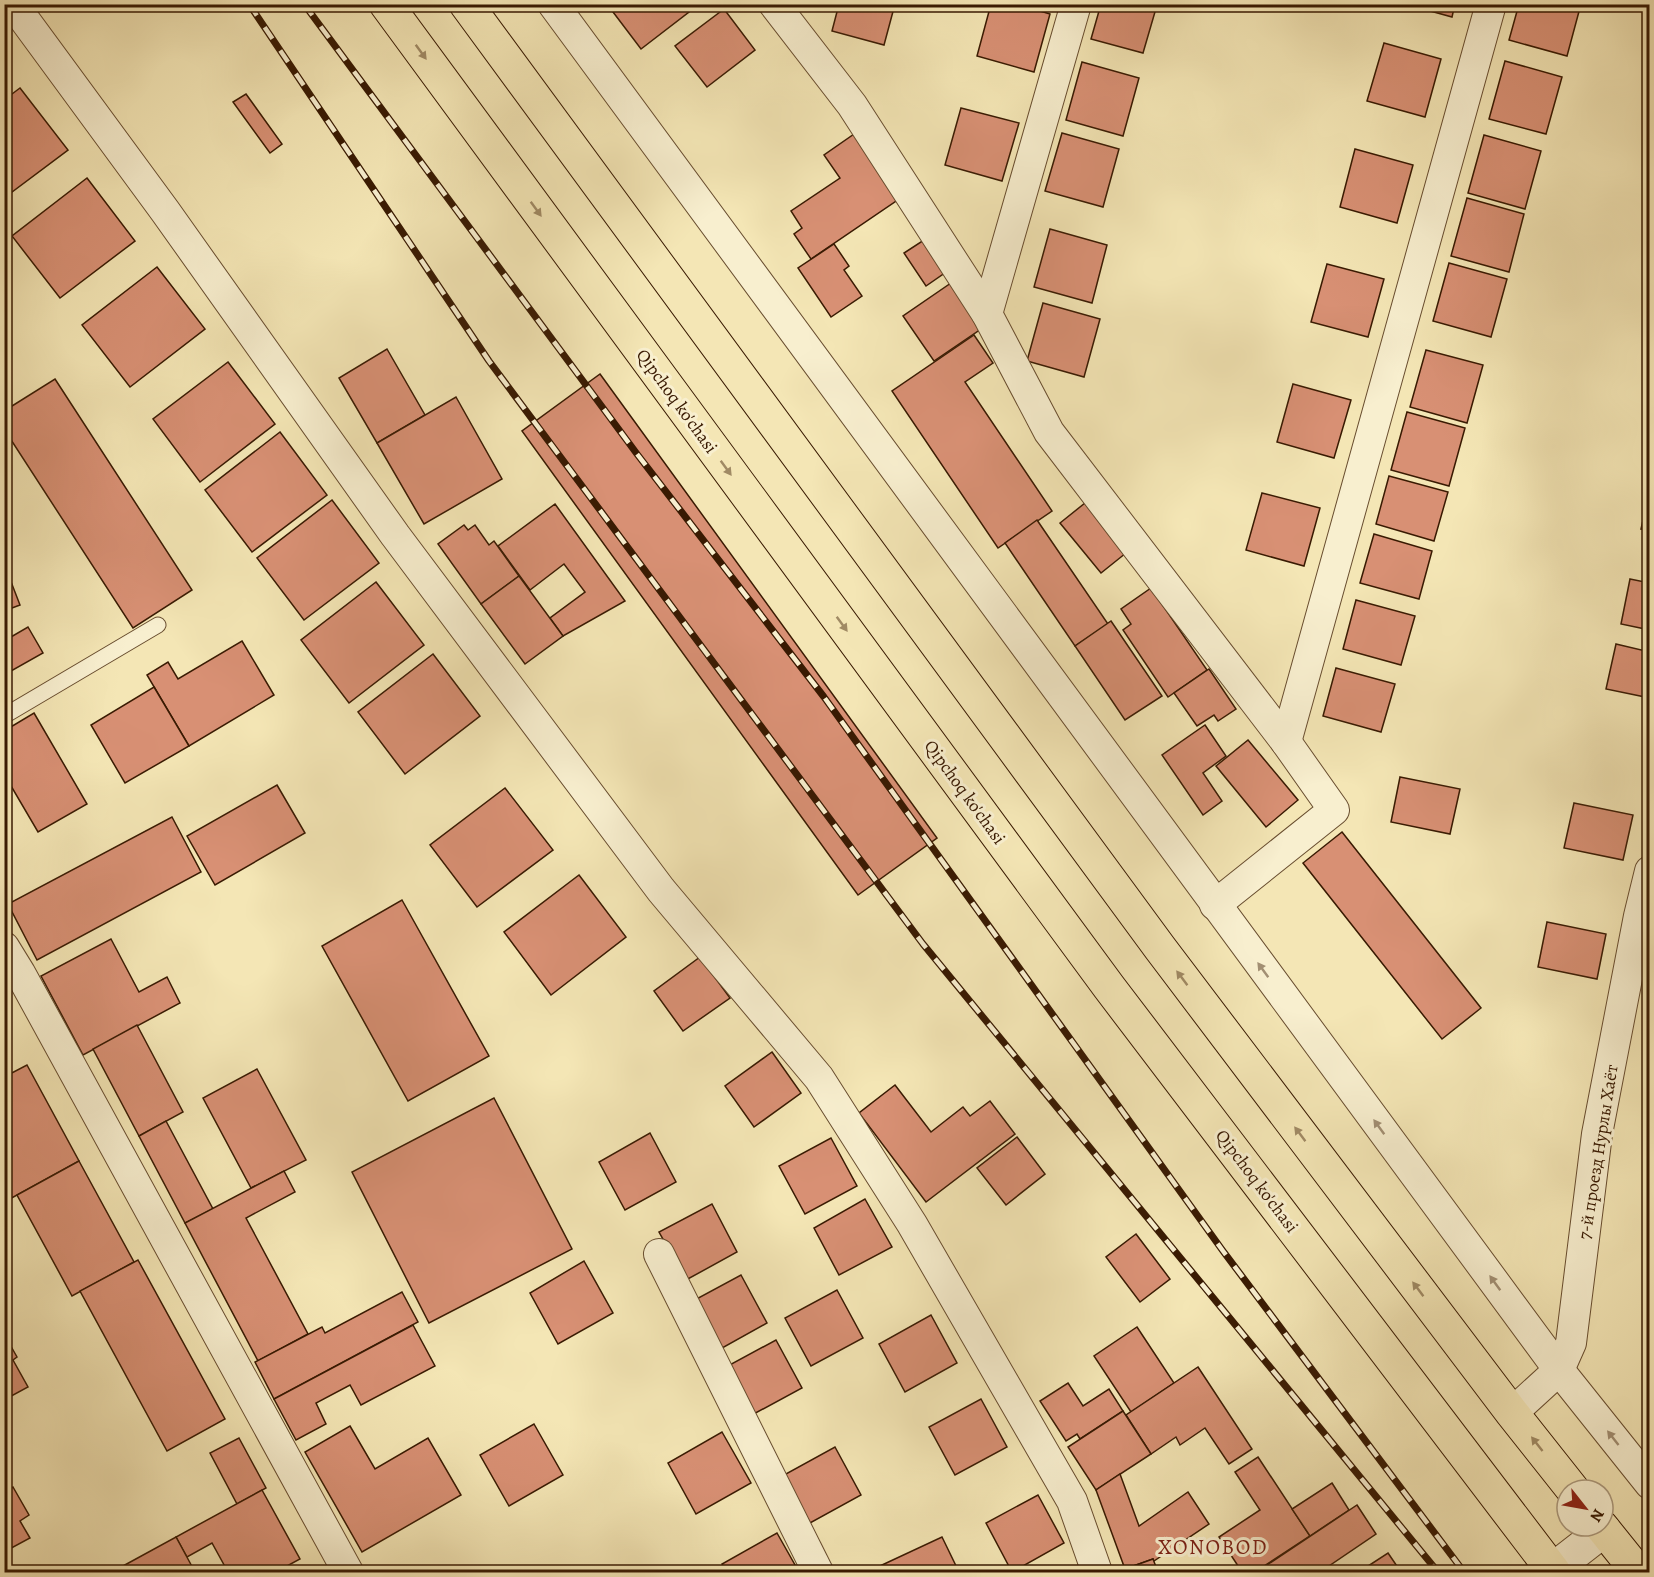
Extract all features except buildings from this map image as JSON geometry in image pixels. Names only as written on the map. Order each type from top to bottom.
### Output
[{"type":"main road","name":"Qipchoq ko'chasi","points":[[386,4],[1109,987],[1552,1572]]},
{"type":"main road","points":[[466,4],[1160,948],[1563,1478]]},
{"type":"main road","points":[[1611,1538],[1638,1572]]},
{"type":"street","points":[[13,4],[165,211],[395,535],[661,890],[819,1078],[912,1224],[1072,1501],[1097,1572]]},
{"type":"street","points":[[553,4],[1559,1370],[1650,1484]]},
{"type":"street","points":[[774,4],[852,105],[987,314],[1049,432],[1286,742],[1334,810],[1215,905]]},
{"type":"street","points":[[987,314],[1076,4]]},
{"type":"street","points":[[1286,742],[1491,4]]},
{"type":"street","name":"7-й проезд Нурлы Хаёт","points":[[1512,1413],[1559,1370],[1571,1343],[1597,1134],[1644,917],[1650,870]]},
{"type":"street","points":[[4,947],[348,1572]]},
{"type":"street","points":[[659,1254],[818,1572]]},
{"type":"street","points":[[1552,1572],[1591,1538]]},
{"type":"lane","points":[[4,716],[158,625]]},
{"type":"railway","points":[[249,4],[489,361],[923,944],[1438,1572]]},
{"type":"railway","points":[[304,4],[637,454],[824,697],[1223,1251],[1464,1572]]},
{"type":"district","name":"XONOBOD","points":[[1213,1547]]}]
